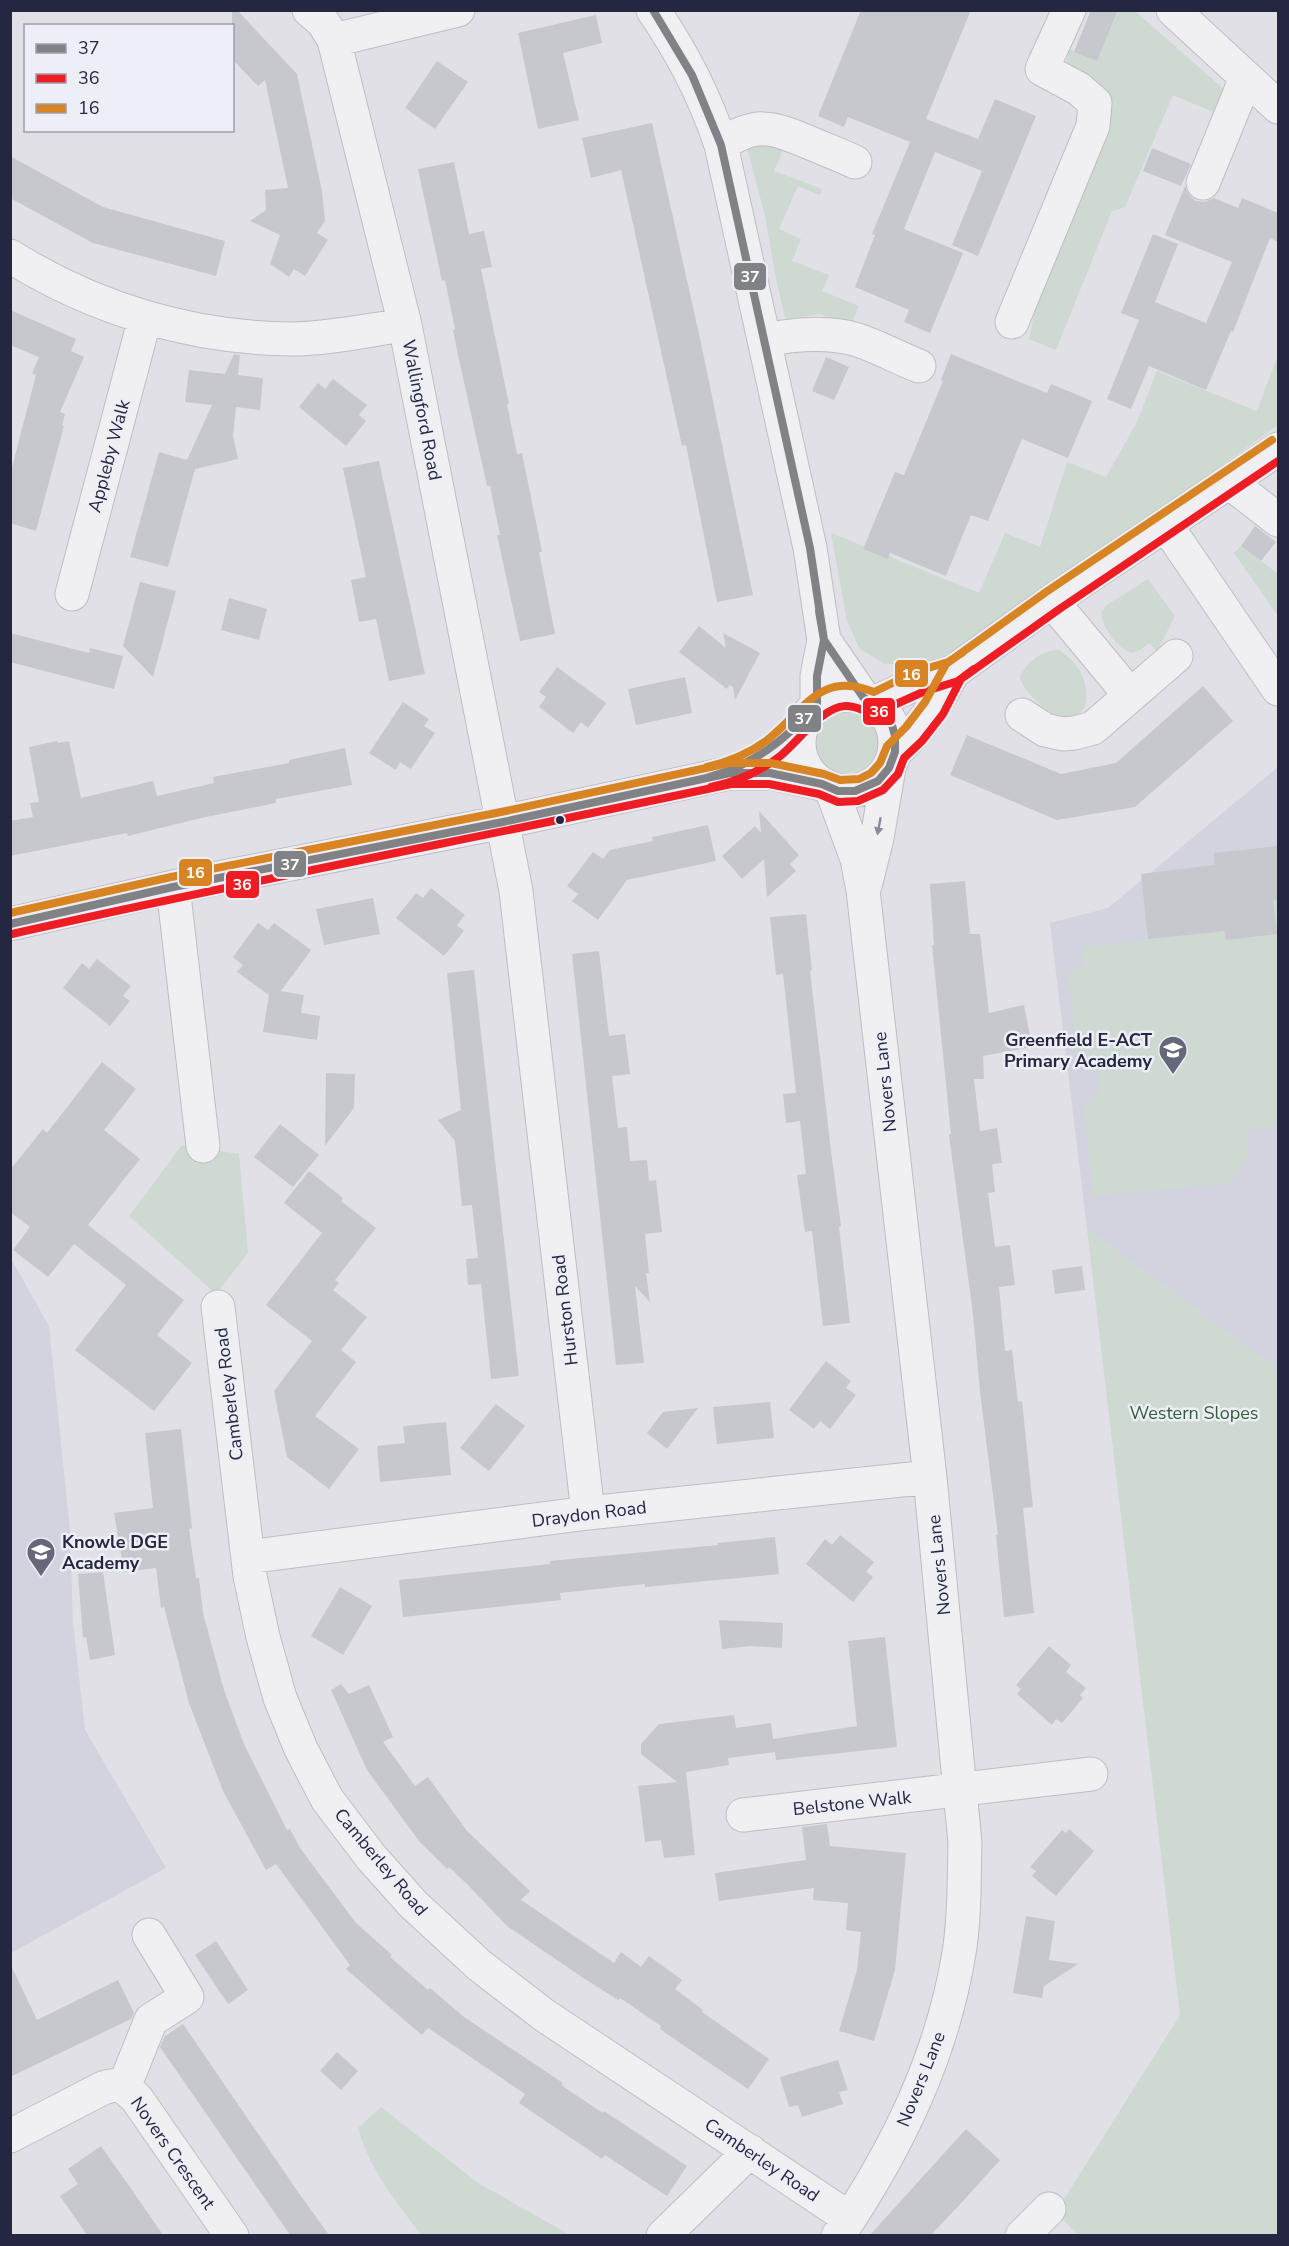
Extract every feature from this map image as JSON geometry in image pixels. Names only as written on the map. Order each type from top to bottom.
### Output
[{"type":"street","name":"Wallingford Road","points":[[309,10],[323,22],[334,40],[405,325],[503,822]]},
{"type":"street","points":[[334,40],[458,10]]},
{"type":"street","points":[[653,10],[709,108],[721,145],[810,548],[824,640],[811,711],[800,733],[799,750],[810,773],[826,786]]},
{"type":"street","points":[[1012,322],[1093,126],[1095,103],[1079,89],[1042,69],[1069,10]]},
{"type":"street","points":[[1173,10],[1278,107]]},
{"type":"street","points":[[1203,183],[1246,78]]},
{"type":"street","points":[[721,145],[737,134],[754,129],[774,129],[855,162]]},
{"type":"street","points":[[10,256],[108,305],[145,318],[213,333],[292,339],[332,336],[405,325]]},
{"type":"street","name":"Appleby Walk","points":[[72,594],[145,318]]},
{"type":"street","points":[[764,340],[792,335],[819,334],[857,340],[919,366]]},
{"type":"street","points":[[730,773],[779,744],[811,711],[838,696],[869,700],[953,672],[1052,601],[1278,449]]},
{"type":"street","points":[[1229,482],[1278,520]]},
{"type":"street","points":[[1166,525],[1278,689]]},
{"type":"street","points":[[1052,601],[1131,695]]},
{"type":"street","points":[[824,640],[869,700],[884,712],[892,725],[895,736],[892,760]]},
{"type":"street","points":[[1022,716],[1045,730],[1063,734],[1075,734],[1093,728],[1176,656]]},
{"type":"street","points":[[10,924],[173,887],[503,822],[730,773],[770,772],[838,791],[863,789],[878,781],[892,760],[914,735],[934,708],[953,672]]},
{"type":"street","name":"Novers Lane","points":[[863,891],[877,838],[892,760]]},
{"type":"street","name":"Novers Lane","points":[[826,786],[857,859],[863,891],[930,1477],[961,1791],[964,1843],[964,1899],[960,1952],[934,2056],[906,2121],[845,2230]]},
{"type":"street","name":"Hurston Road","points":[[503,822],[516,891],[588,1513]]},
{"type":"street","points":[[173,887],[203,1146]]},
{"type":"street","name":"Camberley Road","points":[[218,1307],[248,1557],[263,1637],[280,1698],[327,1799],[371,1857],[421,1912],[479,1965],[594,2049],[750,2151],[845,2230]]},
{"type":"street","name":"Draydon Road","points":[[248,1557],[588,1513],[930,1477]]},
{"type":"street","name":"Belstone Walk","points":[[744,1815],[1091,1774]]},
{"type":"street","points":[[124,2086],[151,2020],[187,1997],[149,1935]]},
{"type":"street","name":"Novers Crescent","points":[[10,2136],[103,2088],[115,2084],[124,2086],[137,2099],[232,2235]]},
{"type":"street","points":[[663,2235],[750,2151]]},
{"type":"street","points":[[1022,2235],[1049,2209]]},
{"type":"shaded area","name":"Greenfield E-ACT Primary Academy","points":[[1278,767],[1278,1370],[1087,1229],[1050,923],[1108,908]]},
{"type":"shaded area","name":"Knowle DGE Academy","points":[[10,1257],[49,1326],[70,1531],[73,1623],[85,1730],[166,1868],[11,1953]]},
{"type":"green space","points":[[1118,11],[1135,11],[1227,92],[1220,115],[1173,95],[1125,207],[1112,211],[1056,350],[1029,339],[1039,291],[1095,143],[1066,66],[1069,49],[1097,61]]},
{"type":"green space","points":[[763,143],[785,145],[774,171],[822,189],[820,195],[798,186],[779,229],[801,239],[792,261],[829,275],[822,291],[859,306],[850,327],[820,314],[789,319],[785,317],[765,216],[747,147]]},
{"type":"green space","points":[[1278,355],[1278,425],[957,655],[917,664],[885,664],[860,649],[847,621],[831,533],[979,593],[1005,533],[1040,547],[1067,462],[1106,477],[1137,422],[1157,371],[1257,411]]},
{"type":"green space","points":[[1241,546],[1278,574],[1278,616],[1234,553]]},
{"type":"green space","points":[[1148,579],[1175,616],[1157,651],[1149,643],[1132,653],[1121,647],[1112,637],[1101,613],[1107,605]]},
{"type":"green space","points":[[1058,650],[1072,661],[1082,674],[1086,689],[1086,702],[1081,712],[1072,718],[1060,716],[1043,707],[1026,690],[1020,678],[1035,658],[1046,652]]},
{"type":"green space","points":[[846,709],[864,715],[872,723],[878,741],[872,759],[864,767],[846,773],[828,767],[820,759],[814,741],[820,723],[828,715]]},
{"type":"green space","points":[[1273,900],[1278,900],[1278,1126],[1247,1129],[1249,1157],[1227,1184],[1093,1196],[1084,1110],[1086,1104],[1100,1094],[1098,1072],[1089,1071],[1077,1059],[1068,973],[1070,970],[1084,968],[1082,947],[1225,931],[1226,940],[1277,934]]},
{"type":"green space","points":[[182,1145],[239,1154],[248,1253],[216,1294],[129,1216]]},
{"type":"green space","name":"Western Slopes","points":[[1087,1229],[1278,1370],[1278,2235],[1078,2235],[1056,2212],[1180,2015]]},
{"type":"green space","points":[[381,2107],[478,2183],[570,2235],[421,2235],[376,2171],[358,2128]]},
{"type":"building","points":[[232,10],[237,10],[297,74],[322,191],[325,221],[317,233],[328,240],[305,276],[294,269],[289,277],[270,264],[280,235],[250,221],[266,210],[265,190],[288,188],[265,80],[258,86],[234,61],[234,24],[232,24]]},
{"type":"building","points":[[861,10],[971,10],[926,119],[978,139],[995,99],[1036,116],[978,256],[952,245],[982,171],[935,152],[904,229],[963,253],[930,333],[904,322],[909,310],[855,287],[875,235],[872,234],[910,142],[848,117],[844,127],[818,116]]},
{"type":"building","points":[[1091,10],[1118,10],[1097,61],[1074,52]]},
{"type":"building","points":[[596,15],[602,43],[563,53],[579,120],[538,129],[518,33]]},
{"type":"building","points":[[437,61],[468,82],[435,129],[405,108]]},
{"type":"building","points":[[652,123],[701,343],[753,595],[717,602],[686,445],[682,446],[621,170],[591,178],[582,138]]},
{"type":"building","points":[[1152,148],[1191,164],[1181,186],[1143,171]]},
{"type":"building","points":[[10,156],[103,207],[225,241],[216,276],[93,243],[10,198]]},
{"type":"building","points":[[454,162],[469,234],[484,231],[492,267],[481,269],[517,454],[522,453],[542,552],[539,552],[555,634],[520,641],[497,535],[500,535],[490,486],[487,486],[458,355],[445,280],[442,281],[418,169]]},
{"type":"building","points":[[1185,186],[1189,195],[1196,201],[1205,202],[1214,198],[1238,208],[1242,198],[1278,213],[1278,242],[1270,238],[1233,332],[1231,331],[1206,390],[1149,366],[1131,409],[1107,399],[1139,320],[1121,313],[1153,234],[1178,244],[1155,302],[1206,323],[1232,262],[1165,235]]},
{"type":"building","points":[[10,310],[76,339],[71,351],[84,357],[60,412],[65,414],[62,426],[64,426],[36,531],[10,523],[10,475],[36,375],[32,373],[39,357],[10,345]]},
{"type":"building","points":[[234,354],[240,355],[238,375],[263,378],[260,410],[236,407],[233,436],[238,459],[195,469],[168,567],[130,557],[159,452],[187,460],[212,405],[185,402],[189,370],[225,374]]},
{"type":"building","points":[[951,354],[1047,393],[1051,384],[1092,401],[1068,458],[1022,439],[988,521],[971,515],[946,576],[890,553],[888,559],[863,549],[895,472],[904,475],[943,381],[941,380]]},
{"type":"building","points":[[826,357],[849,367],[834,400],[812,391]]},
{"type":"building","points":[[333,379],[367,405],[359,415],[366,421],[346,446],[299,407],[318,383],[325,389]]},
{"type":"building","points":[[379,461],[425,674],[389,681],[376,619],[359,622],[351,580],[366,577],[343,468]]},
{"type":"building","points":[[1255,526],[1276,542],[1261,561],[1241,546]]},
{"type":"building","points":[[140,582],[176,591],[153,677],[123,646]]},
{"type":"building","points":[[229,598],[267,609],[259,640],[221,630]]},
{"type":"building","points":[[699,626],[726,648],[723,633],[760,653],[735,700],[733,687],[729,685],[727,689],[679,652]]},
{"type":"building","points":[[10,633],[89,653],[90,648],[123,656],[114,689],[10,662]]},
{"type":"building","points":[[557,667],[606,703],[588,728],[581,722],[573,733],[539,707],[546,697],[539,692]]},
{"type":"building","points":[[685,677],[692,713],[636,725],[628,689]]},
{"type":"building","points":[[1203,686],[1233,721],[1135,807],[1057,820],[950,775],[967,735],[1061,774],[1116,763]]},
{"type":"building","points":[[403,702],[429,719],[424,726],[435,733],[411,769],[400,762],[396,770],[369,753]]},
{"type":"building","points":[[57,741],[58,743],[69,741],[81,798],[153,781],[157,796],[214,783],[213,777],[289,763],[289,760],[345,748],[352,785],[276,799],[276,803],[128,836],[127,833],[10,856],[10,821],[33,817],[30,803],[39,802],[29,747]]},
{"type":"building","points":[[759,811],[799,855],[790,864],[796,871],[767,897],[764,859],[742,879],[722,856],[755,826],[761,833]]},
{"type":"building","points":[[708,825],[716,861],[627,880],[598,920],[572,901],[578,894],[567,886],[593,852],[603,859],[610,850],[653,841],[652,837]]},
{"type":"building","points":[[1278,846],[1278,900],[1273,900],[1277,934],[1226,940],[1225,931],[1148,939],[1141,874],[1215,865],[1214,853]]},
{"type":"building","points":[[965,881],[970,934],[980,934],[989,1013],[1024,1005],[1032,1047],[983,1056],[984,1079],[974,1079],[980,1131],[997,1128],[1002,1163],[992,1164],[995,1192],[988,1193],[995,1247],[1010,1245],[1015,1285],[999,1287],[1005,1351],[1012,1350],[1018,1402],[1022,1401],[1033,1507],[1023,1508],[1034,1613],[1004,1617],[996,1535],[998,1535],[980,1392],[973,1314],[949,1135],[951,1134],[932,945],[934,945],[930,884]]},
{"type":"building","points":[[431,888],[465,915],[457,925],[464,931],[444,956],[396,918],[416,893],[423,898]]},
{"type":"building","points":[[373,898],[380,934],[324,945],[316,909]]},
{"type":"building","points":[[806,914],[812,970],[810,971],[841,1226],[839,1227],[850,1323],[823,1326],[812,1231],[805,1232],[797,1175],[806,1174],[800,1121],[786,1123],[783,1094],[796,1093],[783,974],[776,975],[770,917]]},
{"type":"building","points":[[258,923],[268,930],[274,923],[311,950],[281,991],[304,995],[301,1013],[320,1016],[317,1040],[263,1032],[269,995],[237,972],[243,965],[233,957]]},
{"type":"building","points":[[599,951],[609,1036],[625,1034],[630,1074],[612,1076],[618,1128],[627,1127],[630,1161],[647,1160],[649,1181],[656,1180],[662,1232],[645,1234],[649,1273],[646,1273],[650,1302],[635,1286],[644,1363],[616,1365],[572,954]]},
{"type":"building","points":[[97,959],[131,986],[123,996],[130,1001],[110,1026],[63,988],[82,963],[89,969]]},
{"type":"building","points":[[474,970],[519,1376],[491,1379],[481,1284],[468,1285],[466,1259],[478,1258],[472,1205],[462,1206],[455,1141],[438,1120],[461,1110],[447,973]]},
{"type":"building","points":[[102,1062],[136,1089],[104,1130],[140,1159],[88,1225],[184,1300],[157,1335],[192,1363],[154,1411],[75,1350],[126,1285],[74,1244],[48,1277],[13,1250],[30,1227],[10,1212],[10,1170],[43,1129],[47,1133]]},
{"type":"building","points":[[326,1073],[355,1074],[354,1108],[325,1146]]},
{"type":"building","points":[[280,1124],[319,1155],[293,1187],[254,1157]]},
{"type":"building","points":[[309,1171],[343,1198],[341,1201],[376,1228],[335,1280],[339,1283],[333,1290],[367,1317],[341,1350],[356,1362],[315,1416],[359,1449],[329,1489],[287,1457],[274,1391],[312,1341],[266,1305],[322,1233],[284,1203]]},
{"type":"building","points":[[1082,1266],[1085,1290],[1055,1294],[1052,1270]]},
{"type":"building","points":[[826,1361],[851,1381],[846,1388],[856,1395],[830,1429],[820,1421],[814,1429],[789,1410]]},
{"type":"building","points":[[770,1402],[774,1438],[717,1444],[713,1407]]},
{"type":"building","points":[[496,1404],[525,1426],[489,1471],[460,1448]]},
{"type":"building","points":[[698,1408],[667,1449],[647,1433],[663,1412]]},
{"type":"building","points":[[446,1422],[451,1475],[380,1482],[377,1446],[405,1443],[403,1426]]},
{"type":"building","points":[[181,1429],[192,1528],[189,1529],[196,1578],[199,1578],[203,1613],[224,1690],[244,1744],[287,1830],[290,1829],[300,1848],[356,1923],[428,1990],[430,1988],[464,2017],[563,2083],[561,2085],[687,2166],[667,2196],[605,2155],[602,2159],[519,2103],[525,2094],[428,2028],[422,2035],[346,1969],[350,1965],[276,1864],[266,1870],[223,1791],[189,1703],[164,1607],[161,1608],[156,1568],[124,1572],[114,1513],[153,1508],[145,1433]]},
{"type":"building","points":[[840,1535],[874,1562],[866,1572],[873,1577],[853,1602],[806,1564],[825,1539],[832,1545]]},
{"type":"building","points":[[775,1537],[779,1574],[560,1593],[561,1600],[403,1617],[399,1580]]},
{"type":"building","points":[[103,1572],[115,1655],[90,1660],[86,1637],[83,1638],[78,1574]]},
{"type":"building","points":[[340,1587],[372,1606],[343,1655],[311,1636]]},
{"type":"building","points":[[719,1620],[783,1623],[782,1648],[751,1646],[722,1649]]},
{"type":"building","points":[[885,1637],[897,1747],[776,1760],[775,1752],[728,1758],[729,1765],[686,1772],[695,1855],[664,1858],[661,1840],[645,1842],[638,1786],[677,1782],[641,1754],[641,1744],[659,1724],[734,1715],[736,1728],[771,1723],[773,1739],[857,1726],[848,1641]]},
{"type":"building","points":[[1049,1646],[1071,1665],[1066,1672],[1086,1688],[1080,1695],[1083,1698],[1062,1723],[1056,1719],[1052,1725],[1017,1694],[1021,1689],[1016,1685]]},
{"type":"building","points":[[341,1684],[349,1694],[369,1685],[393,1737],[383,1742],[415,1786],[428,1777],[467,1831],[530,1891],[521,1900],[614,1963],[621,1952],[641,1967],[649,1956],[682,1980],[675,1989],[703,2010],[702,2012],[769,2059],[748,2089],[660,2029],[661,2026],[620,1998],[618,2000],[507,1926],[467,1884],[449,1867],[447,1869],[419,1841],[367,1770],[331,1690]]},
{"type":"building","points":[[827,1824],[830,1846],[906,1853],[895,1970],[874,2041],[839,2031],[857,1970],[861,1932],[846,1930],[848,1903],[813,1900],[814,1888],[719,1901],[715,1873],[806,1860],[802,1827]]},
{"type":"building","points":[[1069,1829],[1094,1851],[1056,1896],[1032,1876],[1036,1871],[1030,1867],[1062,1830],[1066,1833]]},
{"type":"building","points":[[1026,1916],[1055,1921],[1049,1960],[1078,1964],[1044,1986],[1042,1998],[1013,1993]]},
{"type":"building","points":[[216,1941],[248,1990],[228,2004],[195,1955]]},
{"type":"building","points":[[10,1963],[37,2020],[118,1980],[134,2013],[131,2019],[10,2077]]},
{"type":"building","points":[[183,2024],[329,2235],[290,2235],[160,2047],[165,2036]]},
{"type":"building","points":[[337,2052],[358,2071],[341,2090],[320,2071]]},
{"type":"building","points":[[838,2060],[848,2090],[839,2092],[843,2104],[802,2117],[798,2105],[789,2107],[780,2077]]},
{"type":"building","points":[[966,2129],[1000,2160],[964,2200],[931,2235],[870,2235]]},
{"type":"building","points":[[101,2146],[163,2235],[87,2235],[60,2196],[78,2184],[68,2169]]},
{"type":"transit line","name":"37","points":[[10,924],[173,887],[503,822],[730,773],[770,773],[822,784],[838,791],[855,791],[878,781],[889,768],[895,752],[892,725],[884,712],[863,697],[824,640],[810,548],[721,145],[692,75],[653,10]]},
{"type":"transit line","name":"16","points":[[10,913],[171,877],[501,812],[729,763],[771,763],[824,774],[840,780],[859,779],[871,773],[880,763],[887,746],[906,727],[925,702],[946,664],[1046,592],[1272,440]]},
{"type":"transit line","name":"36","points":[[12,934],[731,784],[769,784],[819,794],[838,802],[858,801],[883,790],[898,774],[904,758],[922,741],[943,714],[961,679],[1058,610],[1278,461]]},
{"type":"transit line","name":"37","points":[[709,777],[755,758],[781,740],[817,705],[817,676],[824,640],[819,611]]},
{"type":"transit line","name":"16","points":[[707,767],[738,757],[759,746],[813,697],[825,690],[839,686],[855,686],[874,692],[915,672],[948,662],[962,653]]},
{"type":"transit line","name":"36","points":[[711,787],[747,776],[779,757],[819,719],[836,708],[849,706],[876,713],[923,692],[958,681],[974,669]]},
{"type":"place","name":"Greenfield E-ACT Primary Academy","points":[[1173,1076]]},
{"type":"place","name":"Knowle DGE Academy","points":[[41,1578]]}]
